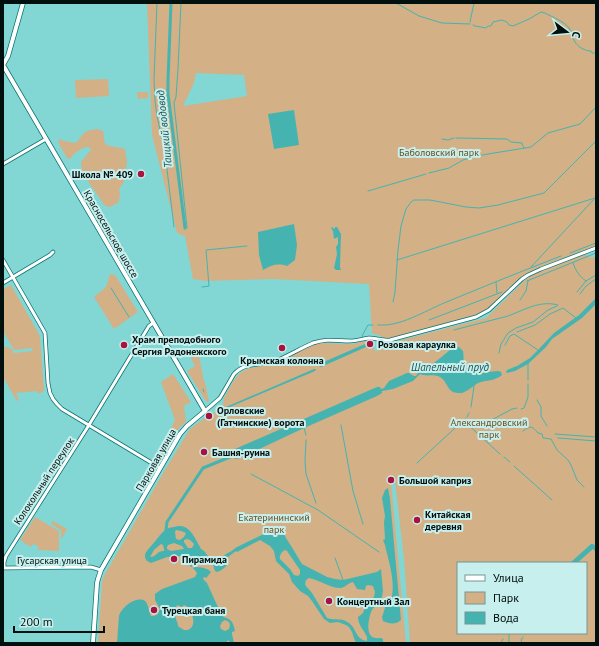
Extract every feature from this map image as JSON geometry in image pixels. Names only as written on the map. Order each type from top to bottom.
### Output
[{"type":"main road","name":"Красносельское шоссе","points":[[23,3],[8,56],[3,65],[205,411]]},
{"type":"main road","name":"Парковая улица","points":[[93,643],[97,584],[101,570],[183,430],[205,411]]},
{"type":"street","points":[[3,164],[46,139]]},
{"type":"street","name":"Парковая улица","points":[[205,411],[220,398],[236,371],[244,366],[273,362],[320,340],[350,341],[368,338],[384,341],[476,317],[489,310],[528,275],[596,248]]},
{"type":"street","points":[[3,283],[53,252]]},
{"type":"street","points":[[3,260],[45,333],[48,383],[50,393],[56,404],[160,468]]},
{"type":"street","name":"Колокольный переулок","points":[[3,568],[6,556],[89,425],[145,332],[153,323]]},
{"type":"street","name":"Гусарская улица","points":[[3,568],[91,567],[101,570]]},
{"type":"green space","name":"Баболовский парк","points":[[147,3],[596,3],[596,246],[529,272],[491,307],[478,315],[387,339],[376,334],[372,334],[369,284],[273,279],[206,281],[193,279],[185,236],[177,233],[152,135]],"holes":[[[196,73],[244,75],[247,96],[183,106],[194,83]]]},
{"type":"green space","points":[[108,79],[109,96],[76,98],[75,80]]},
{"type":"green space","points":[[137,92],[148,92],[148,98],[138,99]]},
{"type":"green space","points":[[98,129],[103,131],[105,144],[125,149],[127,162],[124,182],[119,189],[119,202],[110,207],[105,206],[82,173],[81,162],[91,150],[89,147],[81,149],[70,159],[67,158],[58,142],[60,139],[76,143],[86,131]]},
{"type":"green space","points":[[584,255],[592,258],[596,256],[596,643],[410,643],[404,559],[395,481],[391,482],[406,643],[98,643],[102,581],[104,576],[188,432],[191,428],[223,406],[224,398],[234,380],[240,373],[249,368],[279,361],[307,346],[317,343],[353,344],[370,340],[375,351],[381,349],[386,344],[486,318],[529,276]]},
{"type":"green space","points":[[110,274],[115,275],[138,312],[114,329],[94,297],[106,287]]},
{"type":"green space","points":[[11,285],[40,336],[44,391],[38,394],[37,391],[16,393],[19,400],[17,401],[3,377],[3,347],[10,348],[14,353],[33,351],[32,348],[14,350],[3,331],[3,289]]},
{"type":"green space","points":[[198,350],[209,401],[207,402],[187,371],[195,366],[191,358],[197,354],[196,351]]},
{"type":"green space","points":[[173,374],[191,402],[184,406],[186,422],[180,427],[159,462],[155,460],[175,420],[161,382]]},
{"type":"green space","points":[[35,517],[59,531],[59,551],[38,550],[38,546],[33,544],[31,547],[20,540]]},
{"type":"green space","points":[[53,521],[67,529],[62,538],[61,530],[51,524]]},
{"type":"water","points":[[294,110],[299,145],[274,149],[268,114]]},
{"type":"water","points":[[294,224],[297,245],[295,260],[287,266],[275,265],[263,270],[259,255],[258,232]]},
{"type":"water","points":[[332,227],[334,229],[337,227],[341,234],[341,270],[336,270],[334,268],[338,237],[334,239]]},
{"type":"water","points":[[596,298],[596,304],[582,318],[552,339],[546,347],[528,364],[515,371],[506,372],[507,370],[530,358],[554,333],[579,315]]},
{"type":"water","points":[[365,344],[366,347],[321,367],[319,366],[319,364]]},
{"type":"water","name":"Шапельный пруд","points":[[459,347],[463,351],[464,364],[468,370],[478,373],[498,371],[501,372],[502,375],[478,383],[461,393],[451,391],[441,377],[420,374],[413,381],[393,389],[382,391],[382,393],[377,396],[240,458],[235,459],[232,454],[235,449],[377,387],[380,387],[381,389],[384,388],[389,381],[407,373],[416,376],[419,369],[434,363],[450,350]]},
{"type":"water","points":[[316,369],[315,371],[225,409],[226,407]]},
{"type":"water","points":[[388,488],[390,499],[401,620],[395,623],[383,621],[382,617],[385,608],[379,603],[372,610],[368,627],[369,634],[372,637],[383,639],[383,643],[357,643],[349,627],[338,622],[330,623],[324,619],[308,596],[300,591],[292,582],[289,574],[276,561],[274,551],[270,546],[260,540],[237,552],[236,551],[228,557],[227,565],[220,571],[216,572],[213,564],[208,561],[201,565],[196,560],[194,566],[191,567],[185,556],[167,557],[151,563],[147,561],[145,557],[147,551],[161,533],[171,527],[179,526],[187,528],[208,557],[218,561],[235,548],[268,532],[281,528],[302,564],[327,577],[343,580],[377,572],[381,569],[383,591],[380,601],[384,604],[390,603],[393,581],[383,540],[385,539],[385,516],[382,498],[385,490]],"holes":[[[176,530],[186,533],[180,540],[176,539]],[[187,539],[194,544],[192,548],[188,548],[184,540]],[[174,543],[182,546],[184,549],[171,551],[167,549],[168,545]],[[161,544],[163,545],[164,551],[150,557],[154,550]],[[283,551],[287,551],[300,570],[300,574],[298,576],[294,575],[280,559],[280,555]],[[309,578],[337,588],[341,588],[353,582],[357,589],[365,590],[366,586],[373,586],[375,592],[374,597],[367,602],[363,613],[358,617],[360,625],[367,637],[367,641],[360,638],[352,625],[346,621],[327,618],[305,584],[306,580]]]},
{"type":"water","points":[[591,544],[596,546],[596,552],[593,549],[578,562],[571,562]]},
{"type":"water","points":[[193,568],[204,568],[211,572],[207,578],[204,577],[203,579],[207,583],[222,616],[229,619],[233,623],[235,631],[232,632],[234,643],[231,643],[228,640],[226,643],[117,643],[119,616],[129,603],[137,600],[145,601],[151,616],[158,614],[160,609],[155,600],[155,594],[162,589],[195,577],[197,573]],"holes":[[[177,605],[182,607],[184,605],[190,608],[193,612],[193,623],[191,628],[184,630],[178,626],[175,613]],[[225,620],[229,622],[230,625],[229,629],[225,631],[221,629],[220,626]]]},
{"type":"waterway","points":[[157,3],[154,79],[155,101],[165,153],[174,227]]},
{"type":"waterway","name":"Таицкий водовод","points":[[171,3],[168,94],[185,228]]},
{"type":"waterway","points":[[181,3],[178,69],[176,97],[174,103],[187,228]]},
{"type":"waterway","points":[[396,3],[419,16],[442,23],[470,24]]},
{"type":"waterway","points":[[470,22],[474,3]]},
{"type":"waterway","points":[[473,25],[486,28],[491,26],[493,22],[502,20],[513,26],[541,12],[564,23],[570,30],[576,44],[586,50],[591,51],[592,53],[596,53]]},
{"type":"waterway","points":[[429,173],[449,168],[463,160],[482,155],[531,147],[548,133],[580,124],[596,107]]},
{"type":"waterway","points":[[442,139],[448,140],[454,138]]},
{"type":"waterway","points":[[456,138],[507,139],[511,142],[522,143],[524,148]]},
{"type":"waterway","points":[[393,302],[401,226],[406,209],[411,202],[414,200],[430,200],[479,208],[498,205],[544,193],[596,141]]},
{"type":"waterway","points":[[368,191],[426,174]]},
{"type":"waterway","points":[[531,267],[596,197]]},
{"type":"waterway","points":[[397,260],[595,198]]},
{"type":"waterway","points":[[570,253],[596,243]]},
{"type":"waterway","points":[[202,287],[209,286],[206,250],[247,246]]},
{"type":"waterway","points":[[527,281],[596,253]]},
{"type":"waterway","points":[[378,325],[395,324],[404,321],[444,303],[561,256]]},
{"type":"waterway","points":[[573,263],[578,273],[586,281]]},
{"type":"waterway","points":[[577,292],[586,281],[596,275]]},
{"type":"waterway","points":[[580,294],[586,286],[596,279]]},
{"type":"waterway","points":[[520,300],[526,291],[528,281]]},
{"type":"waterway","points":[[496,282],[497,293]]},
{"type":"waterway","points":[[111,288],[129,317]]},
{"type":"waterway","points":[[429,320],[502,292]]},
{"type":"waterway","points":[[454,330],[508,316],[538,305],[558,305]]},
{"type":"waterway","points":[[499,353],[501,344],[508,333],[516,328],[533,322],[548,310],[557,306]]},
{"type":"waterway","points":[[517,332],[535,325],[550,314],[563,308],[576,318]]},
{"type":"waterway","points":[[363,337],[362,336],[368,325],[373,325]]},
{"type":"waterway","points":[[505,345],[510,336],[514,334],[538,350]]},
{"type":"waterway","points":[[528,363],[528,380]]},
{"type":"waterway","points":[[521,409],[524,408],[528,397],[528,384]]},
{"type":"waterway","points":[[471,407],[474,386]]},
{"type":"waterway","points":[[537,400],[541,407],[541,416],[547,426]]},
{"type":"waterway","points":[[488,422],[512,409],[517,408]]},
{"type":"waterway","points":[[467,417],[469,413]]},
{"type":"waterway","points":[[417,463],[465,419]]},
{"type":"waterway","points":[[464,421],[500,454]]},
{"type":"waterway","points":[[341,425],[353,491],[363,524]]},
{"type":"waterway","points":[[523,431],[531,427],[538,433],[542,434],[543,438],[551,439],[557,450],[568,460],[577,480],[584,487]]},
{"type":"waterway","points":[[304,428],[306,435]]},
{"type":"waterway","points":[[555,434],[596,437]]},
{"type":"waterway","points":[[558,438],[596,441]]},
{"type":"waterway","points":[[306,440],[306,474],[316,503]]},
{"type":"waterway","points":[[166,530],[167,522],[203,468],[230,457]]},
{"type":"waterway","points":[[504,457],[510,462]]},
{"type":"waterway","points":[[514,466],[552,500]]},
{"type":"waterway","points":[[251,474],[318,510],[379,552]]},
{"type":"waterway","points":[[335,558],[343,580]]},
{"type":"waterway","points":[[509,634],[509,643]]},
{"type":"waterway","points":[[522,643],[521,640],[523,637]]},
{"type":"waterway","points":[[501,643],[503,639]]},
{"type":"place","name":"Школа № 409","points":[[141,174]]},
{"type":"place","name":"Розовая караулка","points":[[370,344]]},
{"type":"place","name":"Храм преподобного Сергия Радонежского","points":[[124,345]]},
{"type":"place","name":"Крымская колонна","points":[[282,348]]},
{"type":"place","name":"Орловские (Гатчинские) ворота","points":[[209,416]]},
{"type":"place","name":"Башня-руина","points":[[204,452]]},
{"type":"place","name":"Большой каприз","points":[[391,480]]},
{"type":"place","name":"Китайская деревня","points":[[417,520]]},
{"type":"place","name":"Пирамида","points":[[174,559]]},
{"type":"place","name":"Концертный Зал","points":[[329,601]]},
{"type":"place","name":"Турецкая баня","points":[[154,610]]},
{"type":"park label","name":"Александровский парк","points":[[489,428]]},
{"type":"park label","name":"Екатерининский парк","points":[[274,522]]}]
